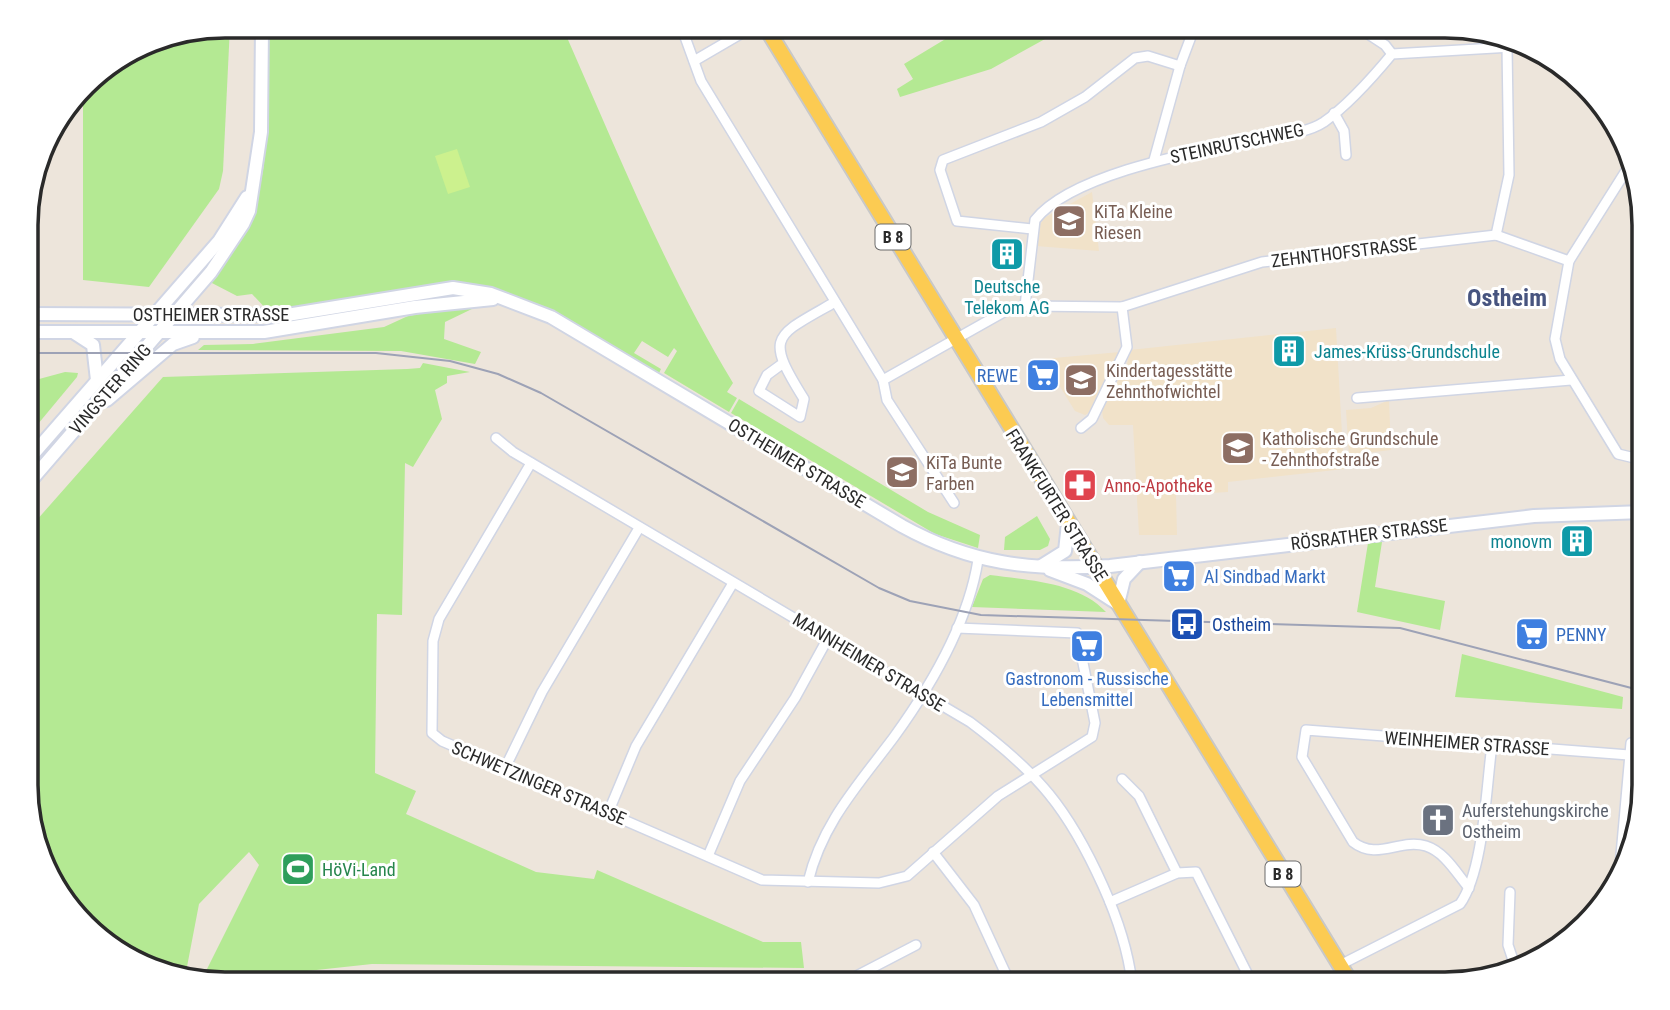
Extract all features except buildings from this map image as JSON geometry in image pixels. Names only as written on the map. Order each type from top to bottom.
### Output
[{"type":"main road","name":"VINGSTER RING","points":[[39,472],[233,242],[249,211],[261,132],[262,39]]},
{"type":"main road","name":"FRANKFURTER STRASSE","points":[[773,39],[1344,971]]},
{"type":"main road","name":"VINGSTER RING","points":[[39,447],[219,241],[253,186]]},
{"type":"main road","name":"OSTHEIMER STRASSE","points":[[39,314],[287,315],[457,295],[517,302],[589,338],[938,546],[978,559],[1040,567],[1095,567]]},
{"type":"main road","name":"OSTHEIMER STRASSE","points":[[39,332],[264,332],[457,295]]},
{"type":"main road","points":[[73,332],[93,345],[97,380]]},
{"type":"main road","points":[[87,415],[173,344],[207,334]]},
{"type":"main road","name":"RÖSRATHER STRASSE","points":[[1095,567],[1534,516],[1631,512]]},
{"type":"main road","points":[[1040,567],[1065,551],[1068,524]]},
{"type":"main road","points":[[1118,604],[1124,579],[1140,562]]},
{"type":"main road","name":"B 8","points":[[1040,567],[1087,584],[1118,604]]},
{"type":"street","points":[[1154,160],[1190,38]]},
{"type":"street","points":[[1374,38],[1392,54],[1500,48]]},
{"type":"street","points":[[686,39],[701,81],[883,380],[887,400],[954,503]]},
{"type":"street","points":[[694,61],[732,39]]},
{"type":"street","points":[[1496,235],[1509,174],[1510,51]]},
{"type":"street","name":"STEINRUTSCHWEG","points":[[1032,229],[1040,213],[1064,199],[1099,181],[1154,160],[1309,129],[1334,113],[1392,54]]},
{"type":"street","points":[[1025,306],[1032,229],[957,221],[940,170],[947,156],[995,142],[1041,122],[1085,97],[1135,58],[1148,56],[1180,66]]},
{"type":"street","points":[[1334,113],[1344,131],[1346,155]]},
{"type":"street","points":[[1624,174],[1569,261],[1555,339],[1560,359],[1571,380],[1618,454],[1631,457]]},
{"type":"street","name":"ZEHNTHOFSTRASSE","points":[[883,380],[999,313],[1025,306],[1122,307],[1262,262],[1496,235],[1569,261]]},
{"type":"street","points":[[782,365],[767,375],[758,391],[800,417],[804,400],[782,365],[779,343],[785,331],[835,302]]},
{"type":"street","points":[[1080,428],[1092,419],[1127,347],[1122,307]]},
{"type":"street","points":[[1357,398],[1571,380]]},
{"type":"street","name":"MANNHEIMER STRASSE","points":[[496,438],[531,463],[639,528],[970,722],[1033,774],[1072,821],[1110,902],[1125,945],[1130,971]]},
{"type":"street","name":"SCHWETZINGER STRASSE","points":[[531,463],[439,619],[433,640],[432,733],[442,741],[762,880],[895,880],[907,876],[974,814],[1087,741],[1096,730],[1077,633],[957,628]]},
{"type":"street","points":[[505,768],[542,692],[639,528]]},
{"type":"street","points":[[808,882],[821,840],[842,803],[896,733],[922,693],[957,628],[978,559]]},
{"type":"street","points":[[608,813],[641,737],[733,583]]},
{"type":"street","points":[[708,856],[740,781],[795,698],[828,638]]},
{"type":"street","name":"WEINHEIMER STRASSE","points":[[1469,888],[1446,860],[1427,846],[1411,844],[1377,851],[1362,849],[1353,842],[1302,757],[1306,730],[1629,755]]},
{"type":"street","points":[[1622,846],[1631,743]]},
{"type":"street","points":[[1340,965],[1460,904],[1469,888],[1475,867],[1492,745]]},
{"type":"street","points":[[1122,779],[1139,796],[1177,873]]},
{"type":"street","points":[[933,852],[974,905],[1004,971]]},
{"type":"street","points":[[1110,902],[1177,873],[1196,872],[1246,971]]},
{"type":"street","points":[[1510,892],[1508,944],[1513,958]]},
{"type":"street","points":[[865,971],[916,945]]},
{"type":"shaded area","name":"KiTa Kleine Riesen","points":[[1092,192],[1099,251],[1036,246],[1038,228],[1044,218]]},
{"type":"shaded area","name":"Katholische Grundschule - Zehnthofstraße","points":[[1336,328],[1344,469],[1228,482],[1228,492],[1176,495],[1177,535],[1139,535],[1133,425],[1109,425],[1103,418],[1102,410],[1127,364],[1130,350]]},
{"type":"shaded area","name":"Kindertagesstätte Zehnthofwichtel","points":[[1120,352],[1090,412],[1085,415],[1075,411],[1043,359]]},
{"type":"shaded area","points":[[1389,400],[1391,450],[1349,455],[1346,410],[1371,408]]},
{"type":"green space","points":[[946,38],[1045,39],[991,69],[900,97],[897,89],[913,79],[904,64]]},
{"type":"green space","points":[[229,39],[223,171],[219,189],[149,287],[83,280],[83,105],[102,85],[132,63],[165,48],[189,42]]},
{"type":"green space","points":[[267,39],[568,39],[663,252],[733,383],[727,392],[737,398],[729,412],[664,373],[677,351],[674,348],[668,357],[642,341],[634,353],[661,369],[658,375],[550,312],[479,286],[269,312],[252,294],[237,296],[210,282],[234,246],[254,208],[264,164]]},
{"type":"green space","points":[[457,149],[470,187],[448,194],[435,156]]},
{"type":"green space","points":[[461,307],[474,308],[445,322],[444,339],[481,352],[475,364],[401,351],[198,350],[204,345],[253,344],[384,327],[408,316]]},
{"type":"green space","points":[[423,363],[470,372],[447,376],[447,383],[435,390],[442,419],[413,467],[405,463],[402,615],[377,614],[375,773],[416,791],[406,814],[536,872],[594,879],[597,870],[763,942],[801,942],[804,968],[372,964],[299,972],[206,970],[259,865],[249,852],[199,904],[187,967],[132,947],[93,917],[70,889],[48,845],[40,809],[39,518],[163,377],[420,368]]},
{"type":"green space","points":[[65,372],[78,373],[39,423],[39,379]]},
{"type":"green space","points":[[739,399],[928,512],[980,535],[978,548],[935,534],[731,413]]},
{"type":"green space","points":[[1037,516],[1050,539],[1048,546],[1040,550],[1004,550],[1005,537]]},
{"type":"green space","points":[[1382,542],[1375,587],[1445,601],[1440,630],[1357,612],[1368,543]]},
{"type":"green space","points":[[990,575],[1067,588],[1095,602],[1106,612],[972,607],[983,579]]},
{"type":"green space","points":[[1462,654],[1623,697],[1622,709],[1455,697]]},
{"type":"tram line","points":[[39,353],[376,353],[450,361],[498,374],[541,393],[879,588],[910,601],[981,615],[1400,628],[1631,688]]},
{"type":"place","name":"KiTa Kleine Riesen","points":[[1069,221]]},
{"type":"place","name":"Deutsche Telekom AG","points":[[1007,254]]},
{"type":"place","name":"James-Krüss-Grundschule","points":[[1289,351]]},
{"type":"place","name":"REWE","points":[[1043,375]]},
{"type":"place","name":"Kindertagesstätte Zehnthofwichtel","points":[[1081,380]]},
{"type":"place","name":"Katholische Grundschule - Zehnthofstraße","points":[[1238,448]]},
{"type":"place","name":"KiTa Bunte Farben","points":[[902,472]]},
{"type":"place","name":"Anno-Apotheke","points":[[1080,485]]},
{"type":"place","name":"monovm","points":[[1577,541]]},
{"type":"place","name":"Al Sindbad Markt","points":[[1179,576]]},
{"type":"place","name":"Ostheim","points":[[1187,624]]},
{"type":"place","name":"PENNY","points":[[1532,634]]},
{"type":"place","name":"Gastronom - Russische Lebensmittel","points":[[1087,646]]},
{"type":"place","name":"Auferstehungskirche Ostheim","points":[[1438,820]]},
{"type":"place","name":"HöVi-Land","points":[[298,869]]},
{"type":"district","name":"Ostheim","points":[[1507,298]]}]
